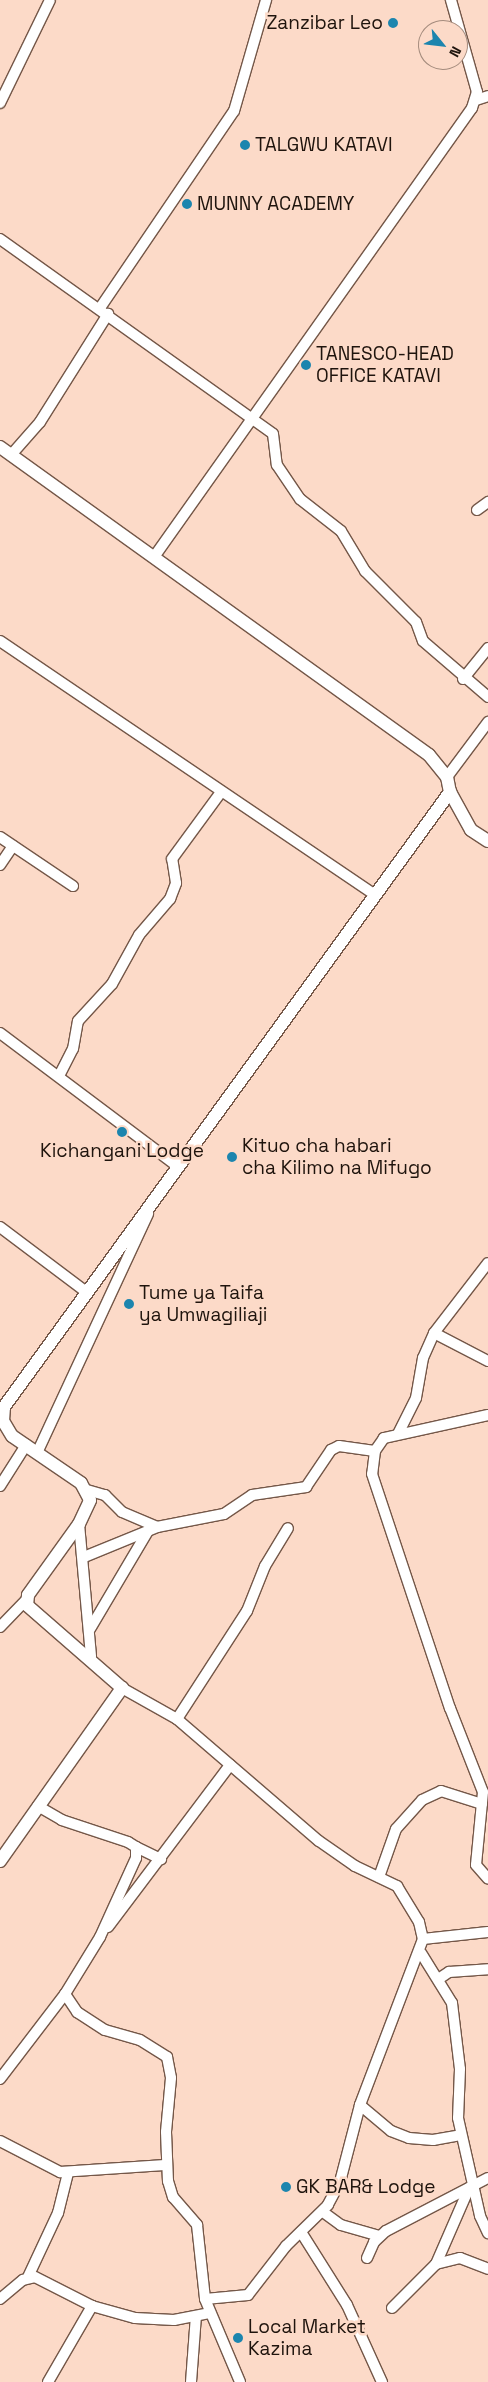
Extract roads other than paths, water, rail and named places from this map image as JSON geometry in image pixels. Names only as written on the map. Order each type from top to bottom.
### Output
[{"type":"street","points":[[0,102],[50,0]]},
{"type":"street","points":[[11,455],[40,422],[104,311],[234,111],[266,0]]},
{"type":"street","points":[[451,0],[476,100]]},
{"type":"street","points":[[154,557],[476,100],[488,96]]},
{"type":"street","points":[[0,239],[254,417],[273,434],[277,465],[300,499],[341,532],[364,571],[416,622],[420,638],[463,679],[488,697]]},
{"type":"street","points":[[0,447],[392,727],[429,756],[447,777],[450,792],[471,830],[488,841]]},
{"type":"street","points":[[477,510],[488,502]]},
{"type":"street","points":[[0,642],[374,894]]},
{"type":"street","points":[[463,679],[488,648]]},
{"type":"street","points":[[447,777],[488,722]]},
{"type":"street","points":[[59,1076],[73,1049],[78,1021],[112,984],[139,935],[166,906],[176,888],[172,859],[221,792]]},
{"type":"street","points":[[152,1529],[122,1512],[104,1495],[87,1490],[31,1449],[1,1420],[4,1407],[159,1188],[178,1166],[450,792]]},
{"type":"street","points":[[0,837],[73,886]]},
{"type":"street","points":[[0,866],[12,846]]},
{"type":"street","points":[[0,1033],[178,1166]]},
{"type":"street","points":[[0,1486],[31,1449],[159,1188]]},
{"type":"street","points":[[0,1227],[85,1291]]},
{"type":"street","points":[[398,1434],[416,1398],[423,1358],[434,1333],[488,1263]]},
{"type":"street","points":[[434,1333],[488,1361]]},
{"type":"street","points":[[488,1416],[384,1438],[375,1451],[372,1474],[486,1791],[482,1804],[476,1864],[488,1879]]},
{"type":"street","points":[[84,1557],[152,1529],[224,1514],[252,1494],[306,1487],[331,1450],[339,1446],[375,1451]]},
{"type":"street","points":[[0,1627],[26,1600],[79,1524],[89,1508],[87,1490]]},
{"type":"street","points":[[79,1524],[84,1557],[91,1656]]},
{"type":"street","points":[[177,1719],[247,1610],[265,1566],[288,1528]]},
{"type":"street","points":[[90,1630],[152,1529]]},
{"type":"street","points":[[26,1600],[40,1618],[91,1656],[122,1688],[177,1719],[319,1841],[403,1894],[423,1939],[421,1953],[360,2105],[340,2182],[323,2212],[301,2232],[248,2295],[204,2299]]},
{"type":"street","points":[[0,1861],[38,1806],[111,1710],[122,1688]]},
{"type":"street","points":[[0,2079],[65,1994],[100,1937],[161,1859],[230,1765]]},
{"type":"street","points":[[379,1878],[396,1829],[422,1800],[440,1791],[482,1804]]},
{"type":"street","points":[[38,1806],[62,1820],[94,1827],[161,1859]]},
{"type":"street","points":[[100,1937],[136,1858],[136,1847]]},
{"type":"street","points":[[423,1939],[488,1932]]},
{"type":"street","points":[[421,1953],[440,1978],[456,2025],[461,2135],[471,2187],[488,2234]]},
{"type":"street","points":[[440,1978],[449,1972],[488,1969]]},
{"type":"street","points":[[65,1994],[77,2012],[105,2030],[140,2040],[167,2057],[172,2078],[165,2165],[173,2196],[197,2224],[204,2299],[240,2382]]},
{"type":"street","points":[[360,2105],[376,2120],[420,2140],[461,2135]]},
{"type":"street","points":[[355,2124],[376,2120]]},
{"type":"street","points":[[0,2141],[48,2168],[68,2173],[165,2165]]},
{"type":"street","points":[[0,2299],[28,2277],[58,2213],[68,2173]]},
{"type":"street","points":[[367,2258],[379,2236],[488,2178]]},
{"type":"street","points":[[392,2308],[436,2264],[471,2187]]},
{"type":"street","points":[[323,2212],[341,2225],[379,2236]]},
{"type":"street","points":[[301,2232],[347,2305],[382,2382]]},
{"type":"street","points":[[436,2264],[460,2258],[488,2269]]},
{"type":"street","points":[[28,2277],[92,2306],[136,2318],[196,2316],[210,2313]]},
{"type":"street","points":[[48,2382],[92,2306]]},
{"type":"street","points":[[191,2382],[196,2316]]},
{"type":"place","name":"Zanzibar Leo","points":[[393,23]]},
{"type":"place","name":"TALGWU KATAVI","points":[[245,145]]},
{"type":"place","name":"MUNNY ACADEMY","points":[[187,204]]},
{"type":"place","name":"TANESCO-HEAD OFFICE KATAVI","points":[[306,365]]},
{"type":"place","name":"Kichangani Lodge","points":[[122,1132]]},
{"type":"place","name":"Kituo cha habari cha Kilimo na Mifugo","points":[[232,1157]]},
{"type":"place","name":"Tume ya Taifa ya Umwagiliaji","points":[[129,1304]]},
{"type":"place","name":"GK BAR& Lodge","points":[[286,2187]]},
{"type":"place","name":"Local Market Kazima","points":[[238,2338]]}]
